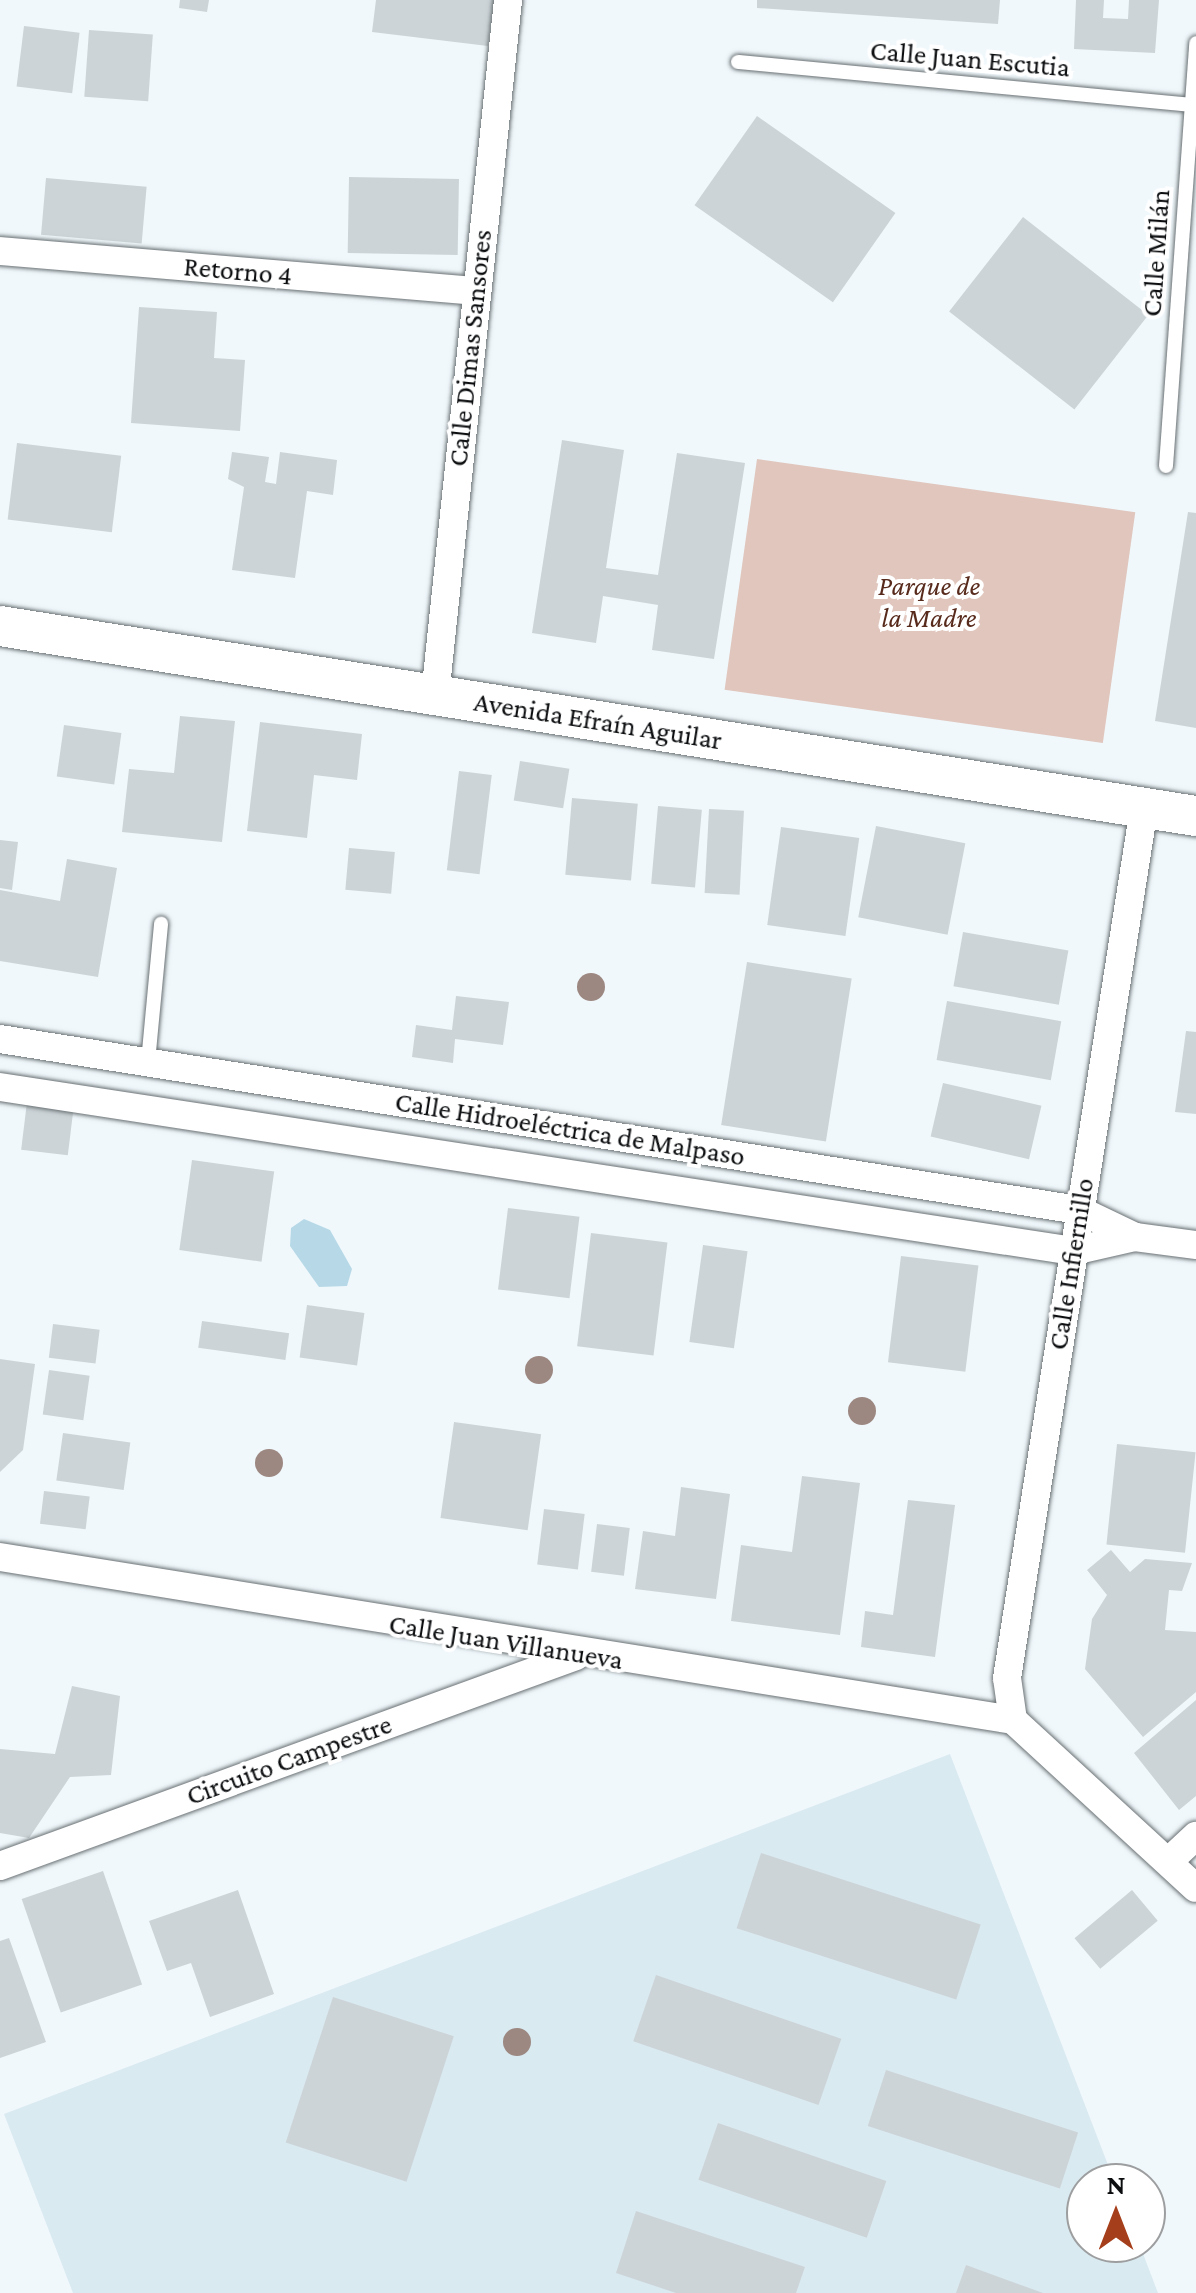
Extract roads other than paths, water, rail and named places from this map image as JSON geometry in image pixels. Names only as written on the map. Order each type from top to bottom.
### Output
[{"type":"main road","name":"Avenida Efraín Aguilar","points":[[0,626],[1196,816]]},
{"type":"street","name":"Calle Dimas Sansores","points":[[435,696],[508,0]]},
{"type":"street","name":"Retorno 4","points":[[0,251],[476,291]]},
{"type":"street","name":"Calle Infiernillo","points":[[1013,1720],[1006,1678],[1144,808]]},
{"type":"street","name":"Calle Hidroeléctrica de Malpaso","points":[[0,1038],[1079,1210],[1135,1237],[1196,1245]]},
{"type":"street","points":[[144,1110],[148,1062]]},
{"type":"street","name":"Calle Hidroeléctrica de Malpaso","points":[[0,1087],[1073,1251],[1135,1237]]},
{"type":"street","name":"Calle Juan Villanueva","points":[[0,1558],[578,1655],[1013,1720]]},
{"type":"street","name":"Circuito Campestre","points":[[0,1866],[578,1655]]},
{"type":"street","points":[[1013,1720],[1196,1888]]},
{"type":"street","points":[[1169,1861],[1196,1836]]},
{"type":"lane","name":"Calle Milán","points":[[1166,466],[1196,43]]},
{"type":"lane","name":"Calle Juan Escutia","points":[[738,62],[1194,105]]},
{"type":"lane","points":[[148,1062],[161,924]]},
{"type":"water","points":[[304,1219],[330,1230],[352,1269],[347,1286],[319,1287],[290,1246],[291,1228]]},
{"type":"park label","name":"Parque de la Madre","points":[[929,602]]}]
